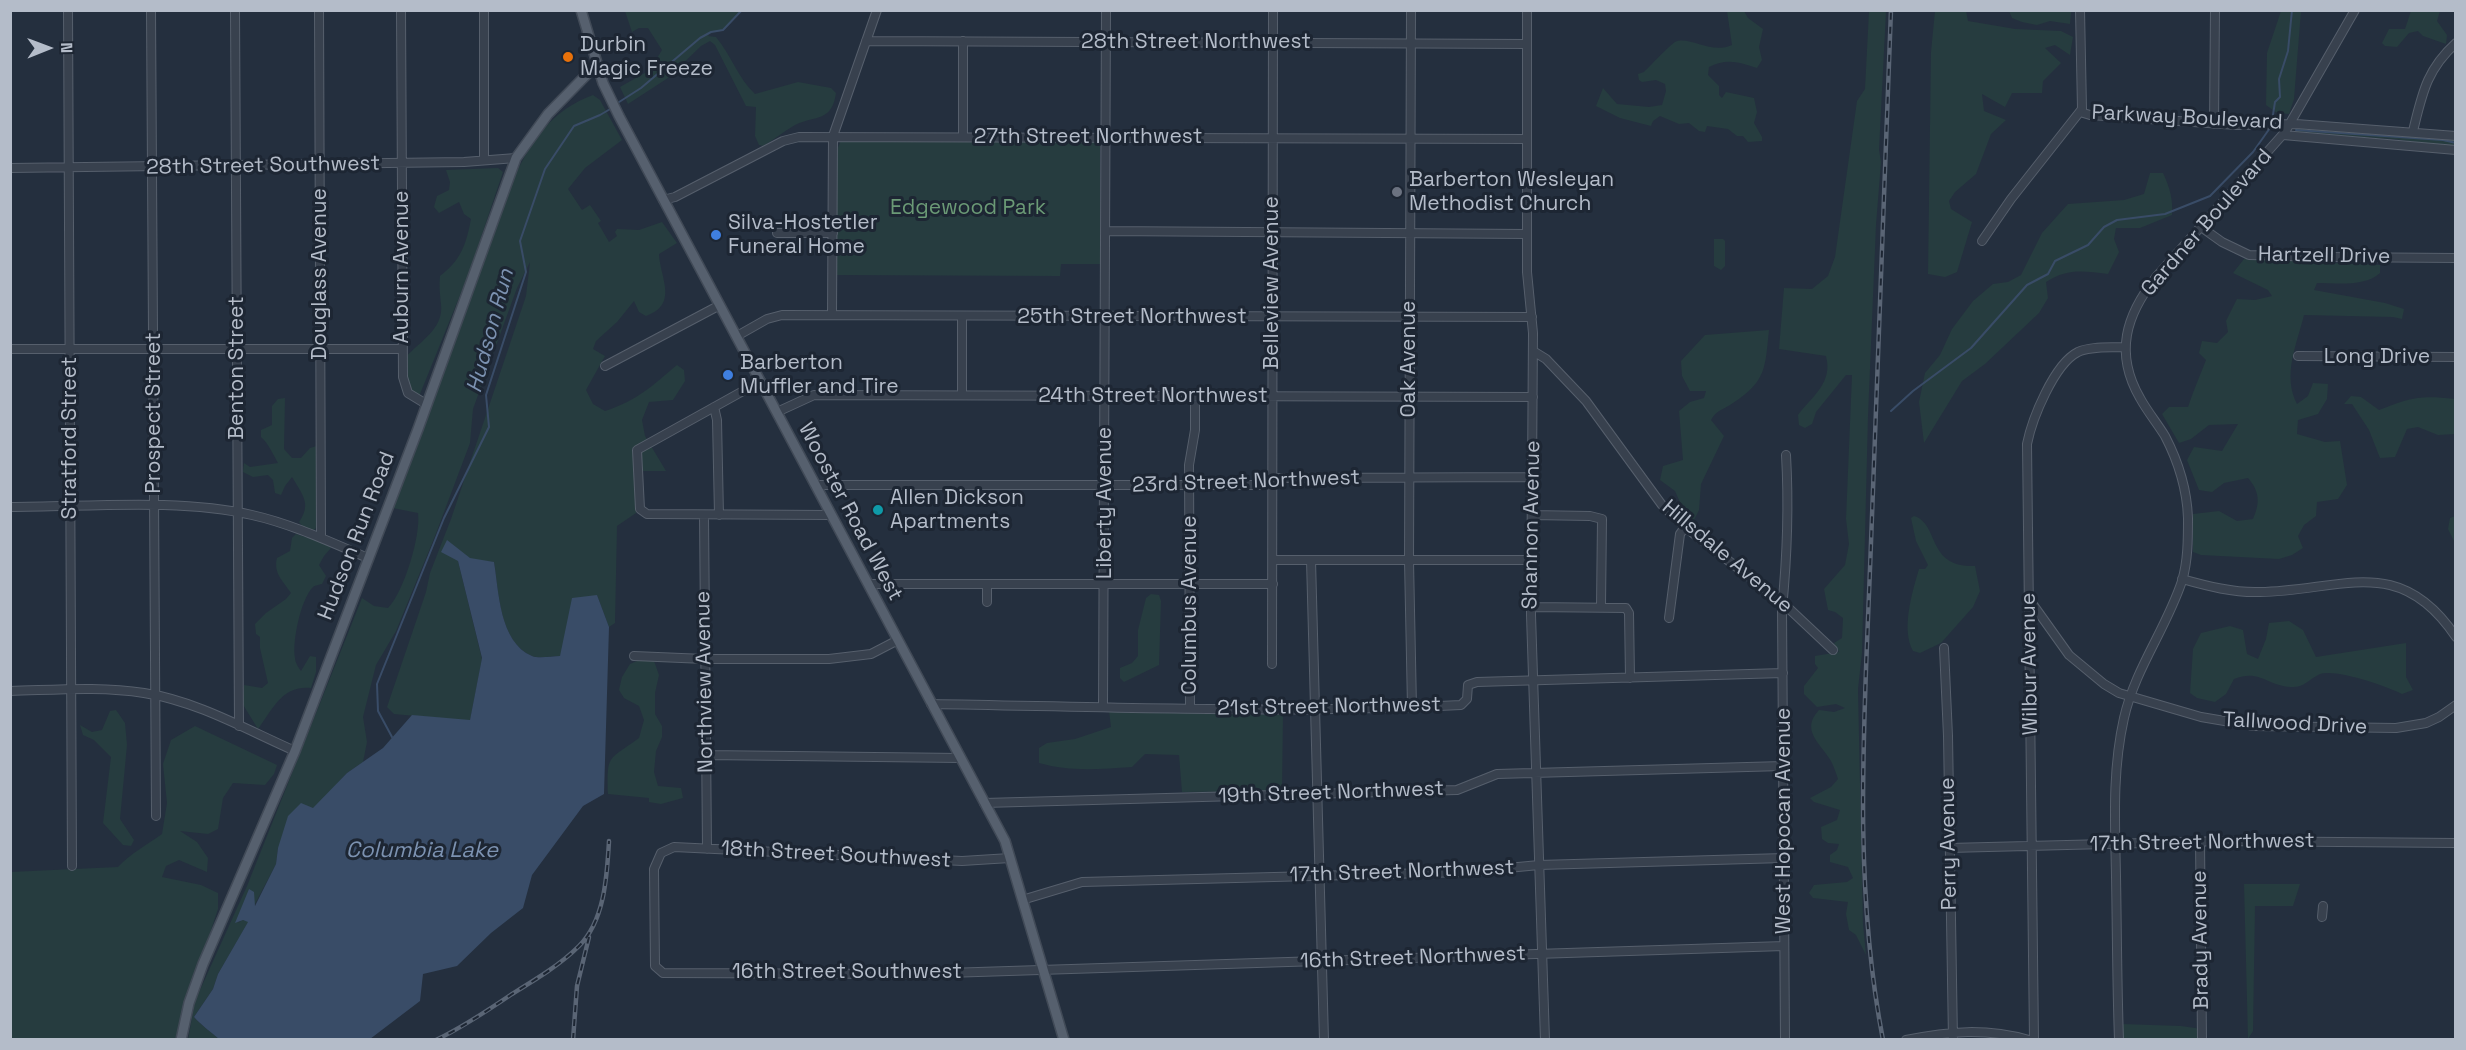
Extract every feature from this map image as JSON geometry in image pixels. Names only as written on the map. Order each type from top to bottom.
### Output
[{"type":"main road","name":"Wooster Road West","points":[[581,10],[609,96],[1005,841],[1064,1040]]},
{"type":"main road","name":"Hudson Run Road","points":[[181,1040],[189,1003],[203,964],[295,751],[516,158],[548,114],[597,64]]},
{"type":"street","name":"Stratford Street","points":[[68,10],[72,866]]},
{"type":"street","name":"Prospect Street","points":[[151,10],[156,816]]},
{"type":"street","name":"Benton Street","points":[[235,10],[239,726]]},
{"type":"street","name":"Douglass Avenue","points":[[319,10],[321,538]]},
{"type":"street","name":"Auburn Avenue","points":[[401,10],[402,349],[405,388],[410,396],[426,404]]},
{"type":"street","points":[[484,10],[484,160]]},
{"type":"street","points":[[832,315],[833,136],[877,10]]},
{"type":"street","name":"Liberty Avenue","points":[[1103,706],[1106,10]]},
{"type":"street","name":"Belleview Avenue","points":[[1272,664],[1273,10]]},
{"type":"street","name":"Oak Avenue","points":[[1411,10],[1409,397],[1412,707]]},
{"type":"street","name":"Shannon Avenue","points":[[1527,10],[1527,272],[1533,351],[1531,607],[1545,1040]]},
{"type":"street","points":[[2080,10],[2082,106],[2080,112]]},
{"type":"street","points":[[2214,124],[2215,10]]},
{"type":"street","name":"Gardner Boulevard","points":[[2119,1040],[2115,788],[2120,740],[2129,696],[2182,579],[2187,552],[2188,519],[2182,483],[2164,436],[2134,387],[2127,363],[2125,347],[2131,318],[2141,296],[2291,124],[2355,10]]},
{"type":"street","name":"28th Street Northwest","points":[[866,41],[1527,44]]},
{"type":"street","points":[[963,41],[963,137]]},
{"type":"street","points":[[2413,131],[2427,80],[2438,62],[2456,43]]},
{"type":"street","name":"Parkway Boulevard","points":[[1982,241],[2011,199],[2080,112],[2090,115],[2214,124],[2291,124],[2413,131],[2456,136]]},
{"type":"street","name":"Parkway Boulevard","points":[[2283,135],[2456,150]]},
{"type":"street","name":"27th Street Northwest","points":[[663,200],[675,197],[783,141],[799,137],[1105,136],[1527,139]]},
{"type":"street","name":"28th Street Southwest","points":[[10,168],[401,164],[516,158]]},
{"type":"street","name":"Hartzell Drive","points":[[2201,227],[2222,242],[2249,255],[2325,258],[2456,258]]},
{"type":"street","points":[[1105,231],[1527,234]]},
{"type":"street","points":[[777,233],[833,233]]},
{"type":"street","points":[[605,366],[720,305]]},
{"type":"street","name":"25th Street Northwest","points":[[737,336],[773,317],[832,315],[1532,317]]},
{"type":"street","points":[[962,316],[962,395]]},
{"type":"street","name":"Wilbur Avenue","points":[[2034,1040],[2027,444],[2032,421],[2056,377],[2070,358],[2086,349],[2125,347]]},
{"type":"street","points":[[10,350],[402,349]]},
{"type":"street","name":"Hillsdale Avenue","points":[[1533,351],[1546,358],[1586,400],[1662,505],[1685,527],[1782,603],[1833,650]]},
{"type":"street","name":"Long Drive","points":[[2298,356],[2456,357]]},
{"type":"street","points":[[761,381],[638,448],[636,452],[639,506],[642,512],[704,515],[831,515]]},
{"type":"street","name":"24th Street Northwest","points":[[777,412],[814,395],[1533,397]]},
{"type":"street","name":"Columbus Avenue","points":[[1190,707],[1189,465],[1195,430],[1194,396]]},
{"type":"street","points":[[714,407],[717,420],[718,515]]},
{"type":"street","name":"West Hopocan Avenue","points":[[1785,1040],[1782,603],[1785,591],[1787,542],[1786,455]]},
{"type":"street","name":"23rd Street Northwest","points":[[815,485],[1265,485],[1279,478],[1533,477]]},
{"type":"street","points":[[10,507],[154,506],[196,507],[238,512],[270,520],[321,538],[368,558]]},
{"type":"street","name":"Northview Avenue","points":[[704,515],[707,849]]},
{"type":"street","points":[[1532,516],[1590,516],[1602,519],[1601,606]]},
{"type":"street","points":[[1668,618],[1680,534],[1685,527]]},
{"type":"street","points":[[1273,560],[1532,560]]},
{"type":"street","points":[[1311,560],[1324,1040]]},
{"type":"street","points":[[2182,579],[2258,592],[2368,581],[2385,583],[2407,591],[2426,602],[2456,637]]},
{"type":"street","points":[[868,584],[1273,584]]},
{"type":"street","points":[[987,584],[987,602]]},
{"type":"street","name":"Tallwood Drive","points":[[2029,599],[2060,644],[2079,664],[2104,684],[2129,696],[2222,722],[2288,728],[2406,728],[2435,720],[2456,705]]},
{"type":"street","points":[[1531,607],[1618,606],[1626,608],[1629,613],[1630,678]]},
{"type":"street","points":[[634,656],[705,659],[845,658],[871,654],[898,640]]},
{"type":"street","name":"Perry Avenue","points":[[1944,648],[1948,736],[1952,1035]]},
{"type":"street","name":"21st Street Northwest","points":[[931,704],[1314,710],[1412,707],[1461,705],[1467,699],[1470,683],[1783,672]]},
{"type":"street","points":[[10,691],[118,691],[155,695],[190,706],[295,751]]},
{"type":"street","points":[[705,755],[960,758]]},
{"type":"street","name":"19th Street Northwest","points":[[984,803],[1457,790],[1492,775],[1783,766]]},
{"type":"street","name":"17th Street Northwest","points":[[1948,849],[2200,841],[2456,843]]},
{"type":"street","name":"Brady Avenue","points":[[2200,841],[2202,1040]]},
{"type":"street","name":"18th Street Southwest","points":[[655,966],[653,873],[657,859],[663,852],[674,847],[962,861],[1010,858]]},
{"type":"street","name":"17th Street Northwest","points":[[1022,900],[1082,882],[1466,872],[1539,866],[1784,858]]},
{"type":"street","points":[[2322,917],[2323,906]]},
{"type":"street","name":"16th Street Northwest","points":[[1042,969],[1784,946]]},
{"type":"street","name":"16th Street Southwest","points":[[655,966],[661,972],[674,973],[916,974],[1042,969]]},
{"type":"street","points":[[1906,1040],[1952,1035],[2002,1034],[2029,1040]]},
{"type":"green space","points":[[742,10],[723,30],[711,32],[708,36],[716,37],[749,88],[755,94],[798,82],[831,88],[836,93],[831,109],[827,113],[795,125],[763,146],[759,145],[755,136],[756,107],[746,106],[715,45],[710,41],[701,46],[668,78],[628,104],[620,87],[650,70],[662,50],[648,28],[639,28],[632,32],[625,11]]},
{"type":"green space","points":[[1727,11],[1744,11],[1748,18],[1763,29],[1759,47],[1762,60],[1757,68],[1738,63],[1721,63],[1709,67],[1708,75],[1719,86],[1719,95],[1722,98],[1726,92],[1754,98],[1757,112],[1754,123],[1762,141],[1748,142],[1743,136],[1737,136],[1728,129],[1707,126],[1705,132],[1699,131],[1689,123],[1679,124],[1660,116],[1653,121],[1651,126],[1620,118],[1596,106],[1603,88],[1617,104],[1649,107],[1662,105],[1666,91],[1665,84],[1656,80],[1642,82],[1638,74],[1644,72],[1675,42],[1687,41],[1716,48],[1732,45]]},
{"type":"green space","points":[[1869,11],[1886,11],[1868,416],[1862,653],[1858,689],[1863,924],[1866,955],[1856,935],[1849,930],[1846,914],[1848,902],[1813,898],[1809,893],[1814,885],[1847,882],[1853,878],[1848,867],[1830,862],[1830,855],[1837,850],[1839,844],[1828,843],[1822,839],[1821,827],[1837,820],[1840,810],[1814,802],[1810,798],[1831,787],[1838,779],[1831,761],[1814,736],[1811,724],[1819,710],[1834,712],[1845,708],[1836,704],[1817,707],[1804,694],[1804,686],[1818,668],[1815,664],[1815,656],[1839,652],[1834,643],[1842,638],[1843,618],[1828,610],[1824,589],[1845,565],[1849,544],[1846,519],[1852,375],[1846,375],[1816,412],[1812,424],[1805,428],[1799,425],[1798,415],[1824,381],[1827,374],[1826,356],[1779,349],[1784,288],[1812,289],[1828,276],[1835,257],[1857,101],[1865,89]]},
{"type":"green space","points":[[1935,11],[1966,11],[1968,21],[2015,29],[2061,31],[2073,37],[2070,55],[2055,45],[2045,48],[2061,63],[2043,81],[2042,93],[2012,93],[2005,107],[1982,94],[1984,111],[2006,120],[1991,134],[1976,174],[1955,192],[1949,201],[1951,209],[1972,222],[1957,272],[1945,277],[1928,274],[1931,52]]},
{"type":"green space","points":[[2009,11],[2071,11],[2070,24],[2050,21],[2037,25],[2022,22],[2012,18]]},
{"type":"green space","points":[[2281,11],[2301,11],[2294,99],[2289,114],[2277,113],[2266,105],[2267,53]]},
{"type":"green space","points":[[2411,11],[2440,11],[2437,21],[2447,35],[2446,44],[2423,36],[2418,31],[2409,33],[2397,47],[2385,46],[2382,43],[2389,29],[2405,29]]},
{"type":"green space","points":[[593,95],[600,100],[622,140],[585,168],[568,189],[582,210],[590,205],[601,221],[598,223],[609,242],[617,236],[615,232],[617,229],[639,230],[662,222],[677,243],[659,254],[665,290],[662,305],[646,316],[639,312],[634,301],[617,322],[596,341],[593,349],[605,356],[586,390],[593,404],[605,411],[636,397],[677,365],[684,370],[685,381],[673,400],[649,402],[642,420],[645,436],[666,471],[636,471],[636,513],[617,526],[615,623],[609,627],[597,595],[560,656],[532,656],[521,649],[507,628],[494,562],[458,561],[482,659],[470,721],[394,714],[387,707],[426,592],[430,573],[451,519],[526,296],[530,262],[517,288],[473,409],[470,443],[435,536],[396,631],[376,665],[363,717],[367,742],[363,762],[347,773],[278,848],[276,864],[254,906],[254,892],[238,923],[242,920],[249,921],[218,974],[213,989],[194,1017],[219,1039],[188,1040],[195,1001],[247,886],[362,598],[374,606],[388,608],[400,590],[405,577],[417,535],[418,513],[393,508],[514,177],[545,127],[566,109]]},
{"type":"green space","points":[[2295,128],[2455,140],[2455,148],[2395,139],[2297,133]]},
{"type":"green space","name":"Edgewood Park","points":[[841,140],[1100,141],[1100,264],[1061,264],[1060,276],[837,275],[837,150]]},
{"type":"green space","points":[[498,168],[503,172],[469,273],[420,394],[415,394],[409,386],[406,357],[430,334],[439,321],[441,313],[440,276],[458,258],[467,237],[471,219],[464,214],[459,202],[439,213],[434,207],[437,196],[449,190],[450,182],[446,170]]},
{"type":"green space","points":[[2150,173],[2163,173],[2168,184],[2172,215],[2140,228],[2116,228],[2114,239],[2119,252],[2108,274],[2083,272],[2061,274],[2046,282],[2048,298],[2039,313],[1985,364],[1962,381],[1924,443],[1919,402],[1925,373],[1940,355],[1952,329],[1973,301],[1993,284],[2008,282],[2021,275],[2042,233],[2068,204],[2124,200],[2144,194]]},
{"type":"green space","points":[[1714,239],[1725,241],[1725,266],[1721,270],[1714,266]]},
{"type":"green space","points":[[2244,259],[2380,265],[2380,273],[2367,280],[2350,283],[2317,283],[2314,290],[2385,303],[2404,309],[2402,319],[2304,315],[2291,371],[2293,393],[2297,404],[2308,396],[2313,383],[2328,384],[2327,399],[2318,414],[2298,420],[2297,434],[2325,442],[2340,441],[2347,485],[2338,499],[2317,502],[2316,516],[2304,525],[2298,536],[2303,548],[2279,559],[2201,555],[2193,552],[2193,514],[2219,511],[2237,521],[2253,519],[2258,503],[2257,493],[2248,478],[2224,483],[2212,492],[2199,490],[2187,460],[2194,447],[2222,451],[2238,424],[2209,425],[2191,439],[2179,443],[2162,414],[2169,407],[2188,407],[2206,360],[2199,353],[2202,341],[2217,343],[2228,332],[2226,321],[2237,299],[2255,300],[2272,296],[2268,290],[2233,273]]},
{"type":"green space","points":[[1769,330],[1765,364],[1758,380],[1744,395],[1718,412],[1711,420],[1724,436],[1701,484],[1699,510],[1694,520],[1687,518],[1675,491],[1660,480],[1663,466],[1683,460],[1679,411],[1690,402],[1704,398],[1706,391],[1690,391],[1682,376],[1681,361],[1705,335]]},
{"type":"green space","points":[[2351,396],[2361,397],[2379,410],[2416,398],[2455,399],[2455,434],[2438,435],[2418,427],[2407,429],[2395,457],[2380,458],[2369,430],[2352,404],[2344,404]]},
{"type":"green space","points":[[285,398],[284,449],[292,458],[301,458],[310,448],[320,445],[319,523],[313,532],[299,522],[305,510],[305,504],[292,477],[281,495],[275,493],[273,480],[268,475],[253,477],[243,472],[244,463],[250,467],[278,463],[261,437],[261,430],[272,425],[272,406],[278,399]]},
{"type":"green space","points":[[1914,516],[1928,527],[1936,545],[1948,560],[1959,565],[1975,566],[1980,591],[1973,607],[1941,643],[1920,653],[1913,651],[1908,622],[1919,569],[1925,569],[1928,565],[1916,541],[1911,518]]},
{"type":"green space","points":[[2456,516],[2455,543],[2448,529],[2450,518]]},
{"type":"green space","points":[[296,534],[327,544],[331,548],[319,565],[326,576],[322,584],[313,587],[305,601],[298,621],[295,641],[295,660],[301,671],[310,656],[316,657],[316,672],[311,688],[301,688],[285,694],[258,729],[242,703],[244,685],[262,688],[268,683],[260,648],[260,637],[256,634],[255,624],[291,593],[280,577],[276,563],[277,558],[290,551],[292,538]]},
{"type":"green space","points":[[1151,594],[1159,595],[1161,601],[1159,665],[1124,682],[1120,678],[1120,668],[1132,663],[1138,656],[1138,630],[1146,598]]},
{"type":"green space","points":[[2289,621],[2303,630],[2316,657],[2406,643],[2406,677],[2413,690],[2402,694],[2361,679],[2328,673],[2320,674],[2296,687],[2282,686],[2257,677],[2243,676],[2234,679],[2226,694],[2215,702],[2197,698],[2190,693],[2193,649],[2201,633],[2230,626],[2243,630],[2247,654],[2258,659],[2266,639],[2269,623]]},
{"type":"green space","points":[[637,661],[654,661],[659,675],[655,693],[655,714],[662,726],[662,737],[656,751],[654,772],[658,786],[681,788],[683,798],[661,804],[649,802],[649,798],[608,794],[609,764],[615,755],[639,738],[644,720],[639,706],[624,698],[619,690],[622,677],[630,664]]},
{"type":"green space","points":[[116,710],[125,723],[127,745],[120,819],[134,840],[131,846],[123,845],[103,823],[111,757],[94,740],[83,735],[80,725],[92,732],[102,730],[110,711]]},
{"type":"green space","points":[[1109,711],[1283,715],[1282,791],[1182,792],[1179,755],[1145,754],[1132,767],[1074,769],[1039,763],[1039,748],[1047,743],[1075,739],[1111,727]]},
{"type":"green space","points":[[195,726],[277,765],[274,774],[265,785],[233,783],[223,798],[218,829],[208,834],[180,831],[197,842],[208,858],[207,872],[179,860],[166,866],[162,877],[201,885],[218,893],[218,909],[175,1039],[11,1039],[10,872],[118,867],[162,834],[167,803],[163,764],[171,740]]},
{"type":"green space","points":[[2244,884],[2300,884],[2293,906],[2255,906],[2253,1031],[2248,1039]]},
{"type":"green space","points":[[2121,1024],[2202,1029],[2202,1039],[2121,1039]]},
{"type":"water","name":"Columbia Lake","points":[[447,540],[470,558],[494,562],[502,615],[507,628],[521,649],[532,656],[560,656],[572,598],[597,595],[609,627],[604,794],[583,806],[532,875],[523,908],[491,933],[457,966],[423,974],[420,1001],[370,1039],[219,1039],[194,1017],[213,989],[218,974],[248,922],[243,920],[235,923],[249,889],[254,892],[255,906],[276,864],[278,848],[288,816],[301,803],[313,808],[347,773],[383,748],[412,715],[470,720],[482,658],[458,561],[441,552]]},
{"type":"waterway","name":"Hudson Run","points":[[616,104],[641,88],[700,38],[711,32],[723,30],[742,10]]},
{"type":"waterway","points":[[2272,121],[2275,102],[2280,97],[2279,79],[2288,51],[2292,10]]},
{"type":"waterway","name":"Hudson Run","points":[[392,737],[378,711],[377,684],[444,518],[489,427],[486,395],[526,272],[520,241],[545,169],[574,126],[612,108]]},
{"type":"waterway","points":[[1891,411],[1913,391],[1971,348],[2027,285],[2048,274],[2055,261],[2088,245],[2104,227],[2117,220],[2165,214],[2210,196],[2253,152],[2270,128]]},
{"type":"waterway","points":[[2296,130],[2443,140],[2456,143]]},
{"type":"railway","points":[[1883,1040],[1867,923],[1863,805],[1865,687],[1891,10]]},
{"type":"railway","points":[[436,1040],[475,1019],[538,978],[564,960],[579,946],[588,935],[599,910],[603,896],[609,841]]},
{"type":"railway","points":[[573,1040],[577,986],[589,937]]},
{"type":"place","name":"Durbin Magic Freeze","points":[[568,57]]},
{"type":"place","name":"Barberton Wesleyan Methodist Church","points":[[1397,192]]},
{"type":"place","name":"Silva-Hostetler Funeral Home","points":[[716,235]]},
{"type":"place","name":"Barberton Muffler and Tire","points":[[728,375]]},
{"type":"place","name":"Allen Dickson Apartments","points":[[878,510]]}]
